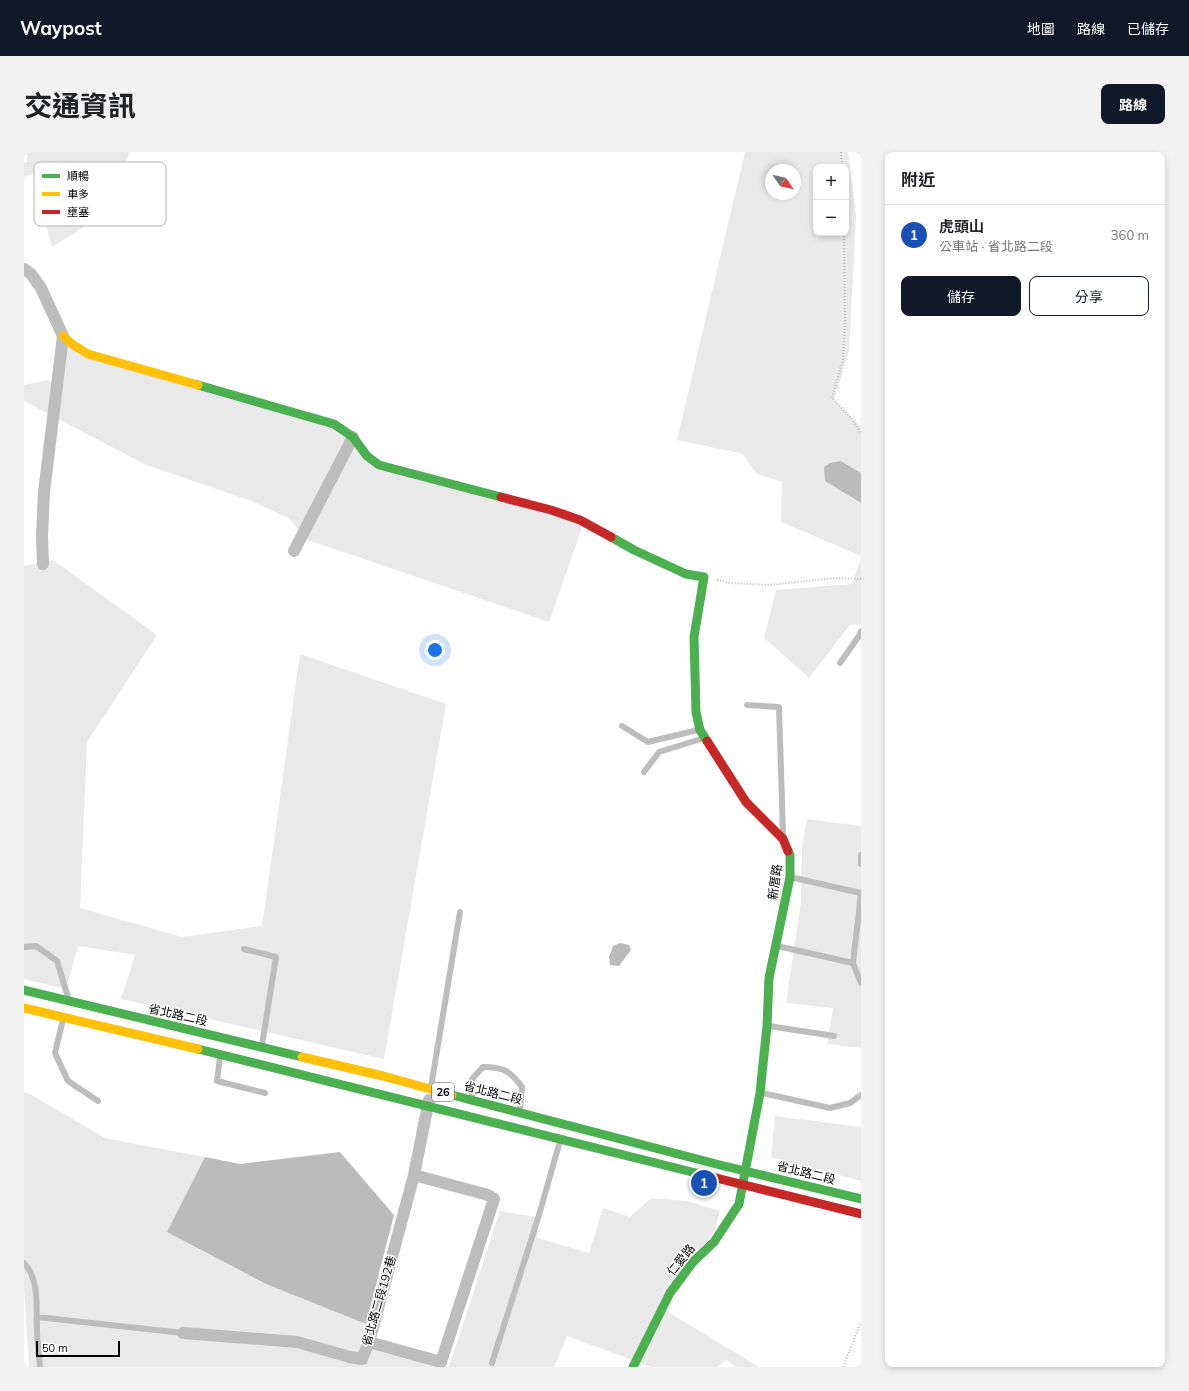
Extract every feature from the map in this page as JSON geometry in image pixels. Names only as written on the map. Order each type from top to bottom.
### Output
[{"type":"main road","points":[[63,336],[72,344],[88,354],[334,424],[353,437],[367,456],[379,465],[551,510],[580,520],[634,550],[686,574],[704,577]]},
{"type":"main road","name":"新厝路","points":[[704,577],[694,637],[696,712],[702,733],[746,802],[783,839],[790,856],[790,877],[769,978],[767,1026],[760,1093],[745,1170]]},
{"type":"main road","name":"省北路二段","points":[[24,990],[383,1076],[720,1165],[861,1199]]},
{"type":"main road","name":"26","points":[[24,1008],[220,1055],[861,1214]]},
{"type":"main road","name":"仁愛路","points":[[633,1367],[670,1293],[699,1255],[714,1242],[739,1204],[744,1184],[745,1170]]},
{"type":"street","points":[[24,268],[42,288],[63,336],[44,492],[42,536],[43,564]]},
{"type":"street","points":[[294,550],[353,437]]},
{"type":"street","name":"省北路二段192巷","points":[[183,1333],[297,1342],[350,1357],[362,1358],[369,1342],[414,1175],[430,1089]]},
{"type":"street","points":[[369,1342],[441,1362],[494,1199],[488,1195],[414,1175]]},
{"type":"lane","points":[[840,664],[861,631]]},
{"type":"lane","points":[[747,705],[779,707],[783,839]]},
{"type":"lane","points":[[622,726],[648,742],[702,733]]},
{"type":"lane","points":[[644,772],[659,752],[702,733]]},
{"type":"lane","points":[[861,855],[861,864]]},
{"type":"lane","points":[[790,877],[861,893],[853,963],[861,983]]},
{"type":"lane","points":[[430,1089],[460,912]]},
{"type":"lane","points":[[776,945],[853,963]]},
{"type":"lane","points":[[24,947],[36,946],[57,961],[69,1000]]},
{"type":"lane","points":[[244,949],[276,957],[262,1047]]},
{"type":"lane","points":[[63,1017],[55,1053],[68,1081],[98,1101]]},
{"type":"lane","points":[[767,1026],[834,1036]]},
{"type":"lane","points":[[220,1055],[217,1081],[265,1093]]},
{"type":"lane","points":[[472,1100],[472,1079],[483,1067],[496,1067],[512,1074],[522,1087],[520,1112]]},
{"type":"lane","points":[[760,1093],[830,1108],[850,1103],[861,1095]]},
{"type":"lane","points":[[492,1363],[539,1214],[560,1140]]},
{"type":"lane","points":[[24,1263],[28,1267],[34,1281],[40,1367]]},
{"type":"lane","points":[[37,1317],[183,1333]]},
{"type":"path","points":[[841,152],[842,164]]},
{"type":"path","points":[[844,236],[845,322],[843,360],[832,398],[852,418],[861,434]]},
{"type":"path","points":[[704,577],[730,583],[769,585],[835,578],[861,578]]},
{"type":"path","points":[[843,1367],[861,1322]]},
{"type":"shaded area","points":[[27,152],[129,152],[125,162],[34,162],[34,178],[33,174],[24,177],[24,162],[27,162]]},
{"type":"shaded area","points":[[745,152],[848,152],[856,217],[849,351],[834,401],[861,427],[861,473],[841,461],[825,481],[861,503],[861,556],[781,522],[782,482],[757,474],[743,454],[677,440]]},
{"type":"shaded area","points":[[47,226],[85,226],[52,247]]},
{"type":"shaded area","points":[[68,332],[76,347],[341,430],[373,461],[583,525],[549,622],[308,540],[288,518],[254,502],[144,464],[24,401],[24,385],[48,380],[59,390]]},
{"type":"shaded area","points":[[841,461],[861,473],[861,503],[825,481],[824,467],[830,463]]},
{"type":"shaded area","points":[[861,559],[861,624],[850,625],[809,678],[764,638],[776,590],[852,584]]},
{"type":"shaded area","points":[[53,560],[157,635],[87,742],[80,908],[182,937],[262,926],[300,654],[446,704],[384,1059],[121,999],[135,955],[78,946],[66,989],[24,979],[24,566]]},
{"type":"shaded area","points":[[807,819],[861,826],[861,1048],[827,1044],[833,1008],[786,1003],[801,902],[802,847]]},
{"type":"shaded area","points":[[620,943],[629,945],[631,950],[619,966],[610,965],[609,957],[613,946]]},
{"type":"shaded area","points":[[24,1092],[30,1094],[105,1138],[205,1157],[167,1232],[266,1284],[366,1324],[372,1347],[438,1367],[29,1367],[24,1287]]},
{"type":"shaded area","points":[[775,1116],[861,1127],[861,1181],[771,1157]]},
{"type":"shaded area","points":[[340,1152],[394,1215],[366,1324],[266,1284],[167,1232],[205,1157],[240,1164]]},
{"type":"shaded area","points":[[651,1198],[687,1201],[720,1211],[715,1230],[660,1307],[759,1367],[736,1367],[726,1360],[717,1367],[651,1367],[567,1336],[554,1367],[449,1367],[500,1211],[536,1217],[538,1238],[589,1253],[603,1208],[630,1217]]},
{"type":"traffic: fast","points":[[198,385],[334,424],[353,437],[367,456],[379,465],[501,497]]},
{"type":"traffic: fast","points":[[611,537],[634,550],[686,574],[704,577],[694,637],[696,712],[700,730],[707,741]]},
{"type":"traffic: fast","points":[[633,1367],[670,1293],[693,1262],[714,1242],[739,1204],[760,1093],[767,1026],[769,978],[790,877],[790,855],[788,851]]},
{"type":"traffic: fast","points":[[24,990],[302,1057]]},
{"type":"traffic: fast","points":[[198,1049],[700,1174]]},
{"type":"traffic: fast","points":[[452,1095],[720,1165],[861,1199]]},
{"type":"traffic: slow","points":[[63,336],[72,344],[88,354],[198,385]]},
{"type":"traffic: slow","points":[[24,1008],[198,1049]]},
{"type":"traffic: slow","points":[[302,1057],[383,1076],[452,1095]]},
{"type":"traffic: jam","points":[[501,497],[551,510],[580,520],[611,537]]},
{"type":"traffic: jam","points":[[707,741],[746,802],[783,839],[788,851]]},
{"type":"traffic: jam","points":[[700,1174],[861,1214]]},
{"type":"place","name":"虎頭山","points":[[704,1183]]}]
